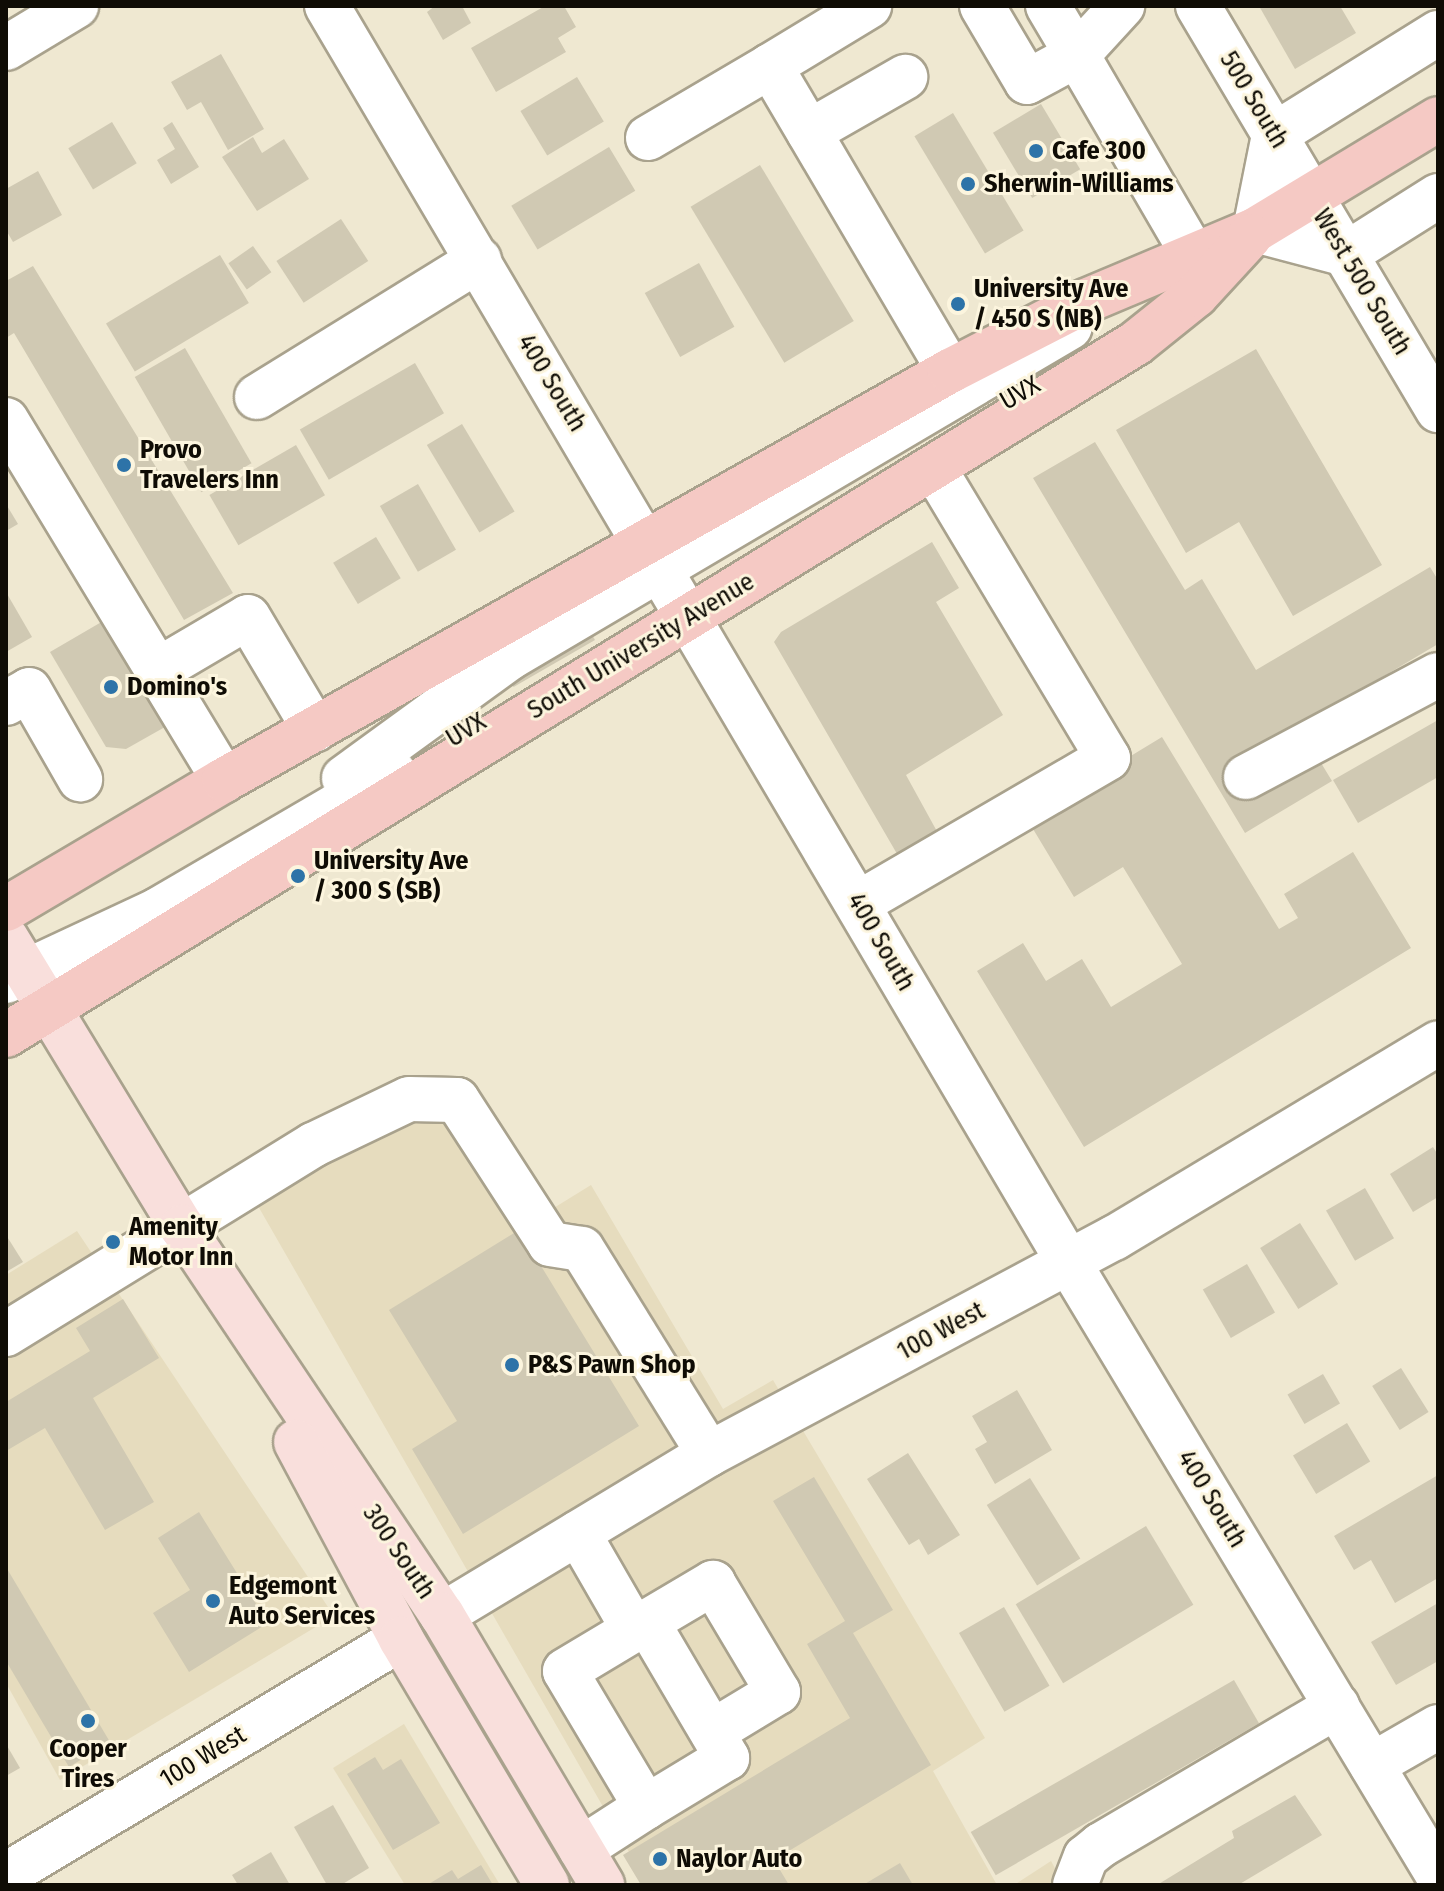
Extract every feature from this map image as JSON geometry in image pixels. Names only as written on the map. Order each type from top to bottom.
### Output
[{"type":"highway","name":"South University Avenue","points":[[6,1035],[50,1009],[670,584],[950,371],[1136,279],[1255,230],[1438,119]]},
{"type":"highway","name":"South University Avenue","points":[[6,909],[315,730],[670,584],[934,468],[1167,319],[1255,230]]},
{"type":"main road","name":"300 South","points":[[13,963],[50,1009],[182,1227],[442,1615],[592,1867]]},
{"type":"main road","name":"300 South","points":[[182,1227],[401,1639],[547,1885]]},
{"type":"street","points":[[6,48],[76,6]]},
{"type":"street","name":"400 South","points":[[327,6],[1069,1263],[1438,1875]]},
{"type":"street","points":[[648,138],[869,6]]},
{"type":"street","points":[[982,6],[1027,82],[1077,55],[1122,6]]},
{"type":"street","points":[[1048,6],[1193,254]]},
{"type":"street","name":"500 South","points":[[1198,6],[1311,195]]},
{"type":"street","points":[[1438,33],[1274,135],[1255,230],[1346,254],[1438,196]]},
{"type":"street","points":[[770,66],[950,371]]},
{"type":"street","points":[[809,132],[905,77]]},
{"type":"street","name":"West 500 South","points":[[1311,195],[1438,410]]},
{"type":"street","points":[[257,397],[479,260]]},
{"type":"street","name":"UVX","points":[[13,963],[204,885],[1023,358],[1136,279]]},
{"type":"street","name":"UVX","points":[[670,584],[991,410],[1167,319]]},
{"type":"street","points":[[6,420],[224,780]]},
{"type":"street","points":[[859,903],[1108,758],[934,468]]},
{"type":"street","points":[[158,670],[248,617],[315,730]]},
{"type":"street","points":[[1246,777],[1438,675]]},
{"type":"street","points":[[6,703],[29,690],[80,779]]},
{"type":"street","name":"100 West","points":[[442,1615],[709,1454],[1069,1263],[1438,1043]]},
{"type":"street","points":[[6,1334],[313,1145],[409,1099],[457,1100],[550,1244],[582,1249],[709,1454]]},
{"type":"street","points":[[578,1533],[727,1758],[646,1807],[592,1867]]},
{"type":"street","points":[[646,1807],[565,1671],[713,1583],[778,1692],[712,1732]]},
{"type":"street","name":"100 West","points":[[6,1875],[401,1639]]},
{"type":"street","points":[[1075,1885],[1086,1857],[1101,1845],[1337,1706]]},
{"type":"street","points":[[1372,1765],[1438,1727]]},
{"type":"shaded area","points":[[463,1083],[544,1214],[591,1185],[723,1409],[773,1380],[985,1738],[933,1771],[997,1885],[648,1885],[258,1206]]},
{"type":"shaded area","points":[[77,1231],[334,1616],[60,1780],[6,1683],[6,1275]]},
{"type":"shaded area","points":[[404,1724],[500,1885],[405,1885],[333,1768]]},
{"type":"shaded area","points":[[1051,1861],[1064,1885],[1014,1885]]},
{"type":"building","points":[[435,6],[462,6],[471,23],[443,40],[427,12]]},
{"type":"building","points":[[545,6],[564,6],[576,27],[558,38],[566,52],[496,92],[471,48]]},
{"type":"building","points":[[1259,6],[1340,6],[1356,33],[1295,69]]},
{"type":"building","points":[[221,54],[264,129],[228,150],[201,102],[187,110],[171,82]]},
{"type":"building","points":[[577,77],[604,122],[547,156],[520,111]]},
{"type":"building","name":"Cafe 300","points":[[1041,104],[1080,169],[1032,198],[993,133]]},
{"type":"building","name":"Sherwin-Williams","points":[[953,113],[1024,230],[985,254],[914,136]]},
{"type":"building","points":[[112,122],[137,163],[93,189],[68,148]]},
{"type":"building","points":[[172,122],[199,167],[171,184],[157,160],[175,149],[163,128]]},
{"type":"building","points":[[253,137],[262,153],[284,139],[309,179],[257,211],[222,157]]},
{"type":"building","points":[[609,147],[635,191],[538,249],[511,206]]},
{"type":"building","points":[[760,165],[854,321],[784,363],[691,207]]},
{"type":"building","points":[[38,171],[62,215],[13,242],[6,230],[6,189]]},
{"type":"building","points":[[341,219],[368,261],[304,303],[276,261]]},
{"type":"building","points":[[253,246],[271,272],[247,289],[228,263]]},
{"type":"building","points":[[220,255],[249,303],[135,372],[106,324]]},
{"type":"building","points":[[699,263],[734,327],[680,357],[645,293]]},
{"type":"building","name":"Provo Travelers Inn","points":[[33,266],[233,593],[184,620],[14,333],[6,338],[6,281]]},
{"type":"building","points":[[185,348],[252,463],[201,492],[135,377]]},
{"type":"building","points":[[1256,349],[1382,565],[1293,616],[1239,522],[1186,553],[1116,430]]},
{"type":"building","points":[[415,363],[444,413],[329,480],[300,430]]},
{"type":"building","points":[[462,424],[515,511],[479,533],[427,445]]},
{"type":"building","points":[[1095,442],[1185,590],[1202,579],[1256,670],[1430,567],[1438,580],[1438,644],[1227,769],[1315,753],[1332,781],[1245,833],[1033,478]]},
{"type":"building","points":[[296,445],[325,495],[238,545],[209,495]]},
{"type":"building","points":[[418,484],[456,550],[418,572],[380,506]]},
{"type":"building","points":[[6,504],[18,524],[6,531]]},
{"type":"building","points":[[376,537],[401,578],[358,604],[333,563]]},
{"type":"building","points":[[932,542],[959,588],[936,602],[1003,715],[906,775],[939,835],[900,859],[774,642],[781,632]]},
{"type":"building","points":[[6,592],[32,637],[6,652]]},
{"type":"building","name":"Domino's","points":[[110,617],[172,723],[126,749],[106,747],[50,652]]},
{"type":"building","points":[[584,621],[595,640],[514,687],[503,668]]},
{"type":"building","points":[[1438,720],[1438,777],[1358,823],[1333,780]]},
{"type":"building","points":[[1162,737],[1279,929],[1298,918],[1284,894],[1353,852],[1411,948],[1084,1147],[977,971],[1023,943],[1046,981],[1082,959],[1111,1007],[1182,964],[1123,867],[1074,897],[1027,819]]},
{"type":"building","points":[[1433,1147],[1438,1155],[1438,1197],[1413,1212],[1390,1174]]},
{"type":"building","points":[[1365,1188],[1394,1238],[1355,1261],[1326,1210]]},
{"type":"building","points":[[1300,1223],[1338,1284],[1298,1309],[1260,1248]]},
{"type":"building","name":"P&S Pawn Shop","points":[[519,1230],[639,1426],[463,1534],[412,1449],[457,1421],[389,1310]]},
{"type":"building","points":[[6,1235],[23,1262],[6,1272]]},
{"type":"building","points":[[1247,1264],[1275,1312],[1231,1338],[1203,1290]]},
{"type":"building","points":[[123,1299],[159,1358],[93,1398],[154,1502],[105,1530],[45,1428],[6,1451],[6,1402],[90,1351],[76,1328]]},
{"type":"building","points":[[1401,1368],[1429,1412],[1400,1430],[1372,1386]]},
{"type":"building","points":[[1323,1374],[1340,1403],[1304,1424],[1287,1394]]},
{"type":"building","points":[[1017,1390],[1052,1450],[995,1484],[975,1449],[987,1442],[972,1416]]},
{"type":"building","points":[[1347,1423],[1370,1462],[1316,1494],[1293,1455]]},
{"type":"building","points":[[908,1453],[960,1535],[928,1555],[919,1539],[909,1545],[867,1479]]},
{"type":"building","points":[[1438,1475],[1438,1578],[1395,1603],[1371,1560],[1354,1570],[1334,1536]]},
{"type":"building","points":[[814,1477],[893,1610],[853,1633],[931,1765],[774,1860],[789,1885],[641,1885],[623,1855],[850,1718],[807,1644],[845,1621],[773,1501]]},
{"type":"building","points":[[1030,1478],[1080,1559],[1037,1586],[987,1505]]},
{"type":"building","name":"Edgemont Auto Services","points":[[199,1512],[268,1623],[189,1672],[153,1613],[190,1590],[158,1538]]},
{"type":"building","points":[[1146,1526],[1193,1605],[1063,1683],[1016,1604]]},
{"type":"building","points":[[6,1567],[110,1742],[69,1767],[6,1661]]},
{"type":"building","points":[[1438,1603],[1438,1661],[1396,1685],[1371,1642]]},
{"type":"building","points":[[1004,1607],[1050,1686],[1004,1712],[959,1633]]},
{"type":"building","points":[[1234,1680],[1259,1723],[996,1875],[971,1832]]},
{"type":"building","points":[[6,1744],[20,1768],[6,1776]]},
{"type":"building","points":[[375,1757],[383,1770],[401,1759],[440,1823],[393,1850],[347,1774]]},
{"type":"building","points":[[1295,1795],[1322,1835],[1238,1885],[1157,1885],[1234,1838],[1232,1831]]},
{"type":"building","points":[[333,1805],[369,1868],[341,1885],[327,1885],[294,1827]]},
{"type":"building","points":[[271,1852],[290,1885],[238,1885],[232,1875]]},
{"type":"building","points":[[900,1863],[913,1885],[863,1885]]},
{"type":"building","points":[[481,1865],[493,1885],[427,1885],[452,1870],[458,1879]]},
{"type":"place","name":"Cafe 300","points":[[1036,151]]},
{"type":"place","name":"Sherwin-Williams","points":[[968,184]]},
{"type":"place","name":"University Ave / 450 S (NB)","points":[[958,304]]},
{"type":"place","name":"Provo Travelers Inn","points":[[124,465]]},
{"type":"place","name":"Domino's","points":[[111,687]]},
{"type":"place","name":"University Ave / 300 S (SB)","points":[[298,876]]},
{"type":"place","name":"Amenity Motor Inn","points":[[113,1242]]},
{"type":"place","name":"P&S Pawn Shop","points":[[512,1365]]},
{"type":"place","name":"Edgemont Auto Services","points":[[213,1601]]},
{"type":"place","name":"Cooper Tires","points":[[88,1721]]},
{"type":"place","name":"Naylor Auto","points":[[660,1859]]}]
